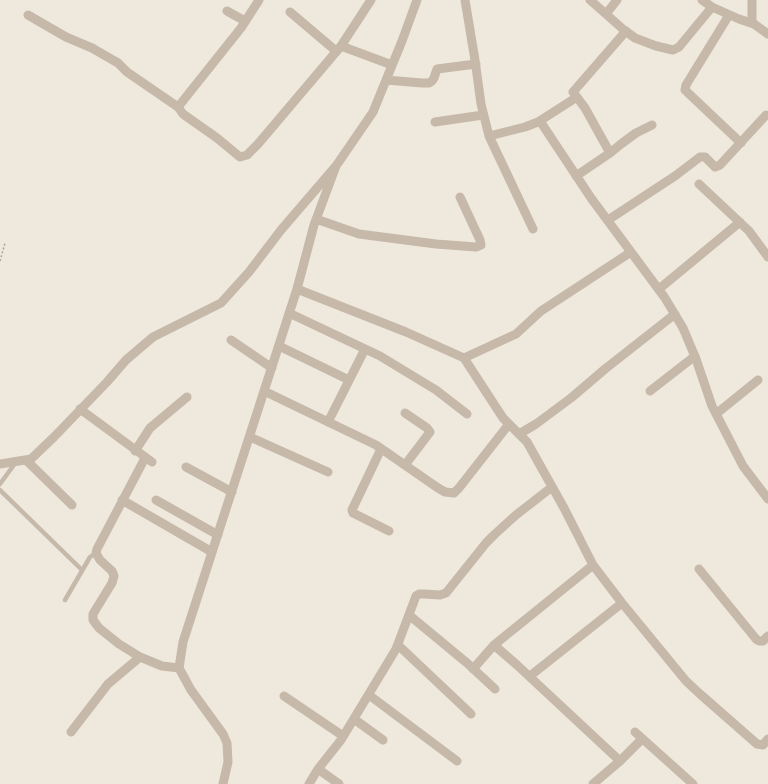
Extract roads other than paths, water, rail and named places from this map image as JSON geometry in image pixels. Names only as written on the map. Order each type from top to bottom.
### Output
[{"type":"street","points":[[178,107],[241,28],[259,0]]},
{"type":"street","points":[[28,15],[66,37],[92,48],[118,63],[127,72],[178,107],[183,114],[240,156],[247,156],[339,49],[371,0]]},
{"type":"street","points":[[0,464],[31,459],[54,437],[126,360],[152,338],[221,303],[249,272],[281,230],[336,166],[373,112],[417,0]]},
{"type":"street","points":[[465,0],[481,104],[489,136],[533,229]]},
{"type":"street","points":[[590,0],[635,38],[656,46],[673,50],[679,47],[712,7]]},
{"type":"street","points":[[606,14],[617,0]]},
{"type":"street","points":[[702,0],[712,7],[729,15],[754,24],[768,34]]},
{"type":"street","points":[[752,0],[752,21],[754,24]]},
{"type":"street","points":[[227,11],[245,21]]},
{"type":"street","points":[[290,12],[339,49],[392,66]]},
{"type":"street","points":[[729,15],[686,85],[685,90],[741,143]]},
{"type":"street","points":[[610,153],[573,92],[626,31]]},
{"type":"street","points":[[386,80],[429,83],[434,78],[437,68],[476,64]]},
{"type":"street","points":[[489,136],[525,127],[540,121],[577,97]]},
{"type":"street","points":[[435,122],[484,115]]},
{"type":"street","points":[[608,220],[675,176],[700,157],[705,156],[715,167],[720,165],[766,115]]},
{"type":"street","points":[[540,121],[591,198],[659,289],[675,314],[683,328],[695,356],[716,414],[743,466],[768,499]]},
{"type":"street","points":[[576,176],[636,133],[652,125]]},
{"type":"street","points":[[223,784],[228,762],[227,743],[191,690],[179,668],[183,642],[298,289],[316,219],[336,166]]},
{"type":"street","points":[[699,184],[749,231],[768,257]]},
{"type":"street","points":[[316,219],[359,234],[476,248],[481,245],[480,240],[460,196]]},
{"type":"street","points":[[659,289],[740,222]]},
{"type":"street","points":[[464,358],[516,334],[541,311],[631,252]]},
{"type":"street","points":[[298,289],[406,332],[464,358],[503,418],[527,442],[593,565],[622,603],[686,681],[757,744],[763,745],[768,739]]},
{"type":"street","points":[[290,314],[380,356],[436,390],[467,414]]},
{"type":"street","points":[[519,434],[536,424],[571,398],[675,314]]},
{"type":"street","points":[[231,340],[272,368]]},
{"type":"street","points":[[279,346],[349,380]]},
{"type":"street","points":[[328,422],[365,349]]},
{"type":"street","points":[[650,391],[695,356]]},
{"type":"street","points":[[716,414],[758,380]]},
{"type":"street","points":[[264,391],[376,445],[445,492],[454,493],[459,488],[509,424]]},
{"type":"street","points":[[135,451],[150,428],[187,397]]},
{"type":"street","points":[[80,409],[149,460],[122,500],[97,550],[96,553],[100,560],[114,576],[112,583],[93,614],[93,620],[99,628],[140,657],[162,666],[179,668]]},
{"type":"street","points":[[405,413],[427,428],[430,432],[405,465]]},
{"type":"street","points":[[250,437],[328,472]]},
{"type":"street","points":[[381,449],[352,510],[353,512],[389,531]]},
{"type":"street","points":[[26,460],[72,505]]},
{"type":"street","points":[[186,466],[232,492]]},
{"type":"street","points":[[309,784],[318,768],[343,736],[396,650],[416,596],[419,594],[440,595],[446,592],[495,534],[516,515],[552,487]]},
{"type":"street","points":[[122,500],[212,552]]},
{"type":"street","points":[[156,500],[218,535]]},
{"type":"street","points":[[473,670],[494,645],[593,565]]},
{"type":"street","points":[[698,569],[756,639],[759,641],[763,640],[768,636]]},
{"type":"street","points":[[530,676],[622,603]]},
{"type":"street","points":[[409,615],[467,663],[495,689]]},
{"type":"street","points":[[398,645],[471,714]]},
{"type":"street","points":[[494,645],[530,676],[620,761]]},
{"type":"street","points":[[71,732],[108,684],[140,657]]},
{"type":"street","points":[[369,695],[457,761]]},
{"type":"street","points":[[284,696],[343,736]]},
{"type":"street","points":[[354,719],[383,740]]},
{"type":"street","points":[[593,784],[620,761],[638,736],[689,783]]},
{"type":"street","points":[[318,768],[339,784]]},
{"type":"lane","points":[[0,484],[16,462]]},
{"type":"lane","points":[[0,490],[82,570]]},
{"type":"lane","points":[[65,600],[90,557],[96,553]]}]
